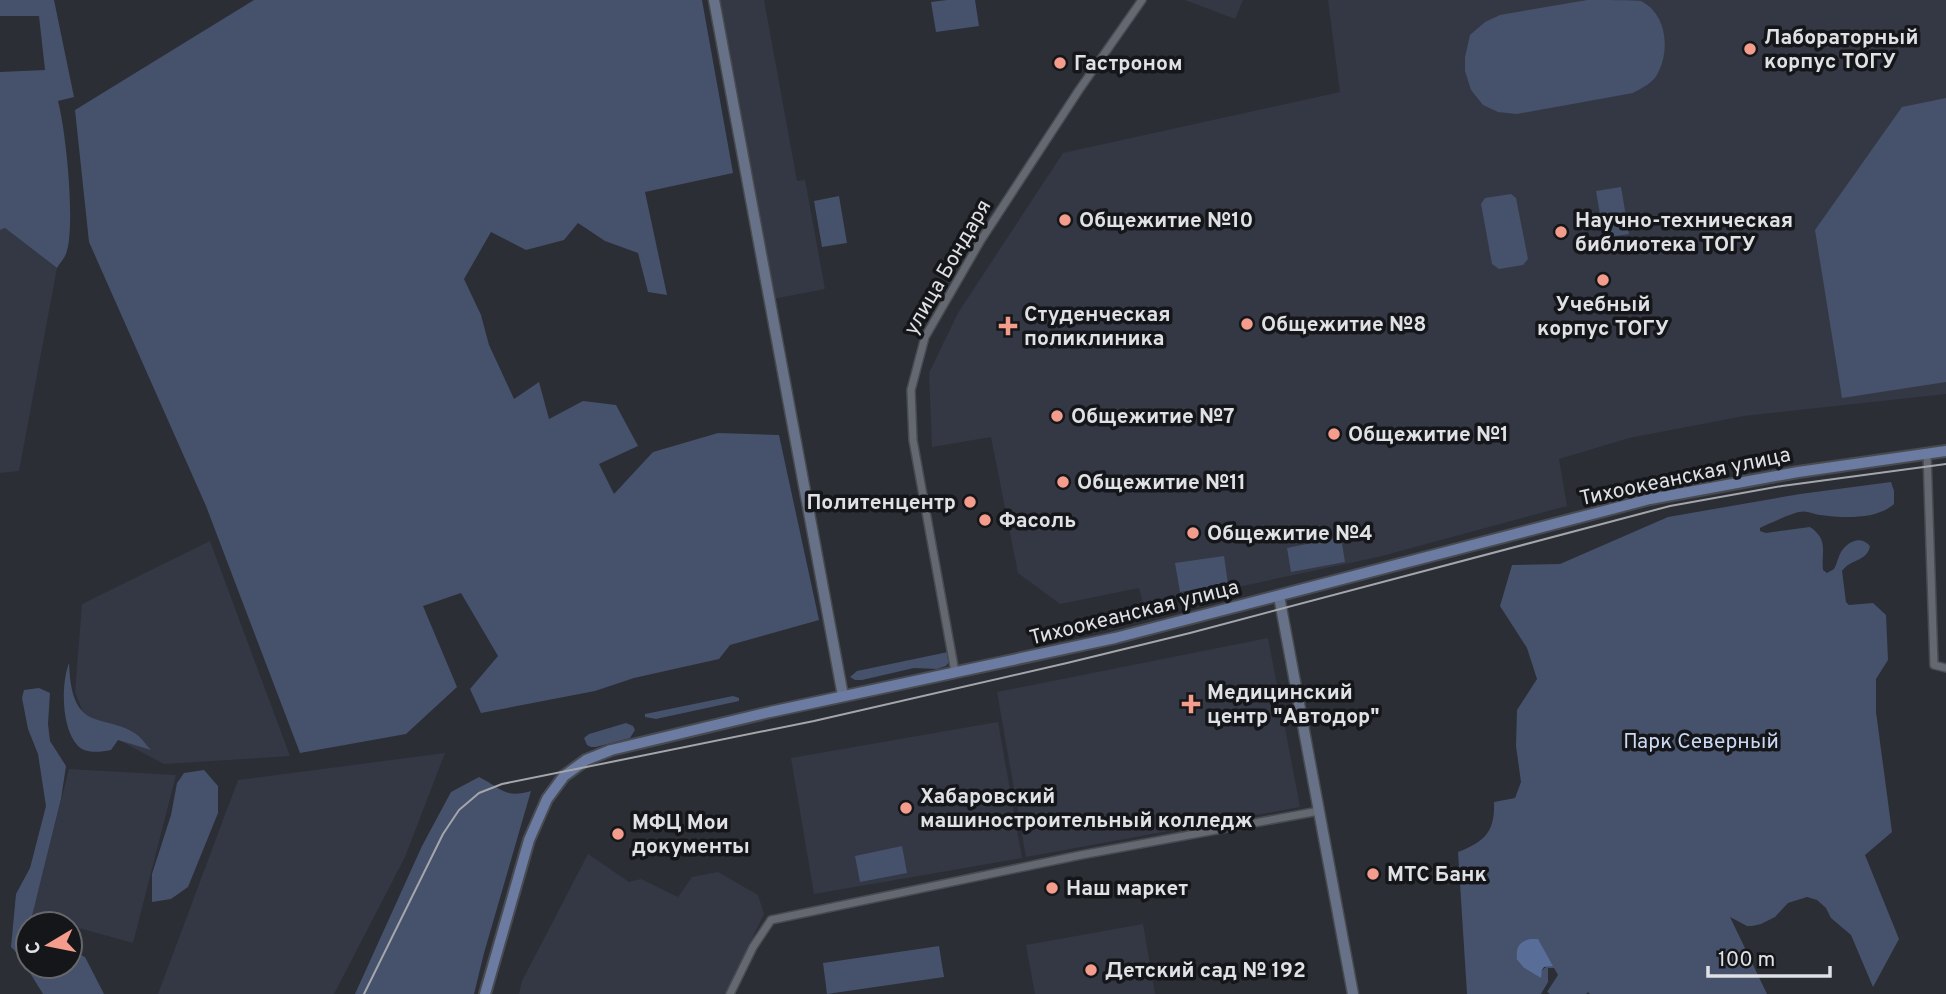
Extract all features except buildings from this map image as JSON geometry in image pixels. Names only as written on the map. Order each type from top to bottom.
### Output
[{"type":"main road","points":[[714,0],[843,696]]},
{"type":"main road","name":"Тихоокеанская улица","points":[[485,994],[529,840],[547,799],[564,776],[586,760],[611,750],[843,696],[1115,638],[1650,499],[1798,472],[1946,451]]},
{"type":"main road","points":[[1279,596],[1353,994]]},
{"type":"street","name":"улица Бондаря","points":[[955,673],[913,440],[911,390],[925,337],[981,240],[1142,0]]},
{"type":"street","points":[[1927,454],[1934,665],[1946,668]]},
{"type":"street","points":[[730,994],[753,947],[771,920],[1081,855],[1319,811]]},
{"type":"shaded area","points":[[718,0],[764,0],[797,181],[805,180],[825,289],[773,299]]},
{"type":"shaded area","points":[[1185,0],[1243,0],[1235,19]]},
{"type":"shaded area","points":[[1328,0],[1946,0],[1946,394],[1744,416],[1629,438],[1559,459],[1567,506],[1378,557],[1144,607],[1139,588],[1060,604],[1018,573],[991,437],[932,447],[929,373],[958,313],[1063,153],[1340,92]]},
{"type":"shaded area","points":[[5,228],[57,268],[19,471],[0,473],[0,230]]},
{"type":"shaded area","points":[[210,541],[290,756],[164,764],[87,723],[75,692],[82,604]]},
{"type":"shaded area","points":[[1268,638],[1300,807],[1026,857],[997,692]]},
{"type":"shaded area","name":"Хабаровский машиностроительный колледж","points":[[998,722],[1022,858],[814,894],[791,758]]},
{"type":"shaded area","points":[[445,753],[405,857],[334,994],[158,994],[238,780]]},
{"type":"shaded area","points":[[69,769],[176,775],[133,943],[84,929],[84,910],[33,910]]},
{"type":"shaded area","points":[[588,854],[629,882],[641,879],[678,897],[692,877],[718,872],[758,895],[764,914],[725,994],[519,994],[522,981]]},
{"type":"shaded area","name":"Детский сад № 192","points":[[1143,924],[1155,994],[1035,994],[1026,945]]},
{"type":"shaded area","points":[[1530,939],[1538,939],[1553,966],[1544,967],[1541,978],[1524,968],[1517,960],[1519,946]]},
{"type":"green space","points":[[0,0],[54,0],[74,97],[58,101],[67,155],[70,223],[66,254],[57,268],[5,228],[0,230],[0,72],[45,70],[39,16],[0,16]]},
{"type":"green space","points":[[254,0],[702,0],[733,173],[645,192],[667,295],[648,292],[638,253],[605,241],[578,223],[564,240],[526,250],[491,232],[464,279],[481,315],[489,345],[514,399],[539,382],[549,419],[583,401],[616,405],[638,446],[599,464],[614,494],[653,452],[718,433],[779,435],[819,620],[730,645],[719,659],[634,678],[595,691],[481,713],[470,689],[498,656],[461,593],[423,606],[457,687],[406,734],[300,753],[206,506],[89,242],[75,110]]},
{"type":"green space","points":[[975,0],[979,26],[936,32],[931,2]]},
{"type":"green space","points":[[1587,0],[1641,1],[1656,14],[1664,33],[1665,44],[1662,64],[1653,80],[1633,93],[1517,114],[1498,112],[1483,105],[1471,90],[1465,71],[1470,35],[1485,22],[1500,15]]},
{"type":"green space","points":[[1946,98],[1946,382],[1842,398],[1815,230],[1902,107]]},
{"type":"green space","points":[[1621,187],[1629,234],[1604,238],[1596,191]]},
{"type":"green space","points":[[1511,194],[1516,198],[1528,259],[1523,265],[1499,269],[1492,264],[1481,204],[1485,198]]},
{"type":"green space","points":[[839,196],[847,243],[822,247],[814,201]]},
{"type":"green space","name":"Парк Северный","points":[[1891,482],[1894,491],[1894,504],[1878,513],[1849,517],[1802,512],[1760,528],[1760,531],[1766,533],[1810,527],[1822,541],[1823,570],[1827,573],[1834,569],[1841,552],[1851,542],[1859,540],[1870,546],[1862,558],[1842,571],[1846,602],[1849,605],[1873,603],[1886,615],[1888,660],[1876,679],[1876,712],[1892,832],[1865,855],[1899,939],[1873,987],[1851,935],[1831,918],[1826,908],[1817,900],[1807,897],[1788,903],[1775,917],[1761,924],[1747,926],[1730,917],[1767,994],[1550,994],[1547,992],[1558,975],[1554,968],[1548,968],[1548,982],[1541,994],[1467,994],[1458,852],[1475,844],[1486,834],[1493,821],[1494,802],[1515,798],[1521,782],[1516,746],[1517,710],[1537,679],[1527,648],[1500,606],[1512,565],[1560,564],[1668,517],[1800,494]],"holes":[[[1534,939],[1538,940],[1552,965],[1544,969],[1540,977],[1524,968],[1517,960]]]},
{"type":"green space","points":[[1341,537],[1345,562],[1291,572],[1287,548]]},
{"type":"green space","points":[[1224,556],[1228,584],[1180,592],[1175,563]]},
{"type":"green space","points":[[948,652],[949,662],[937,669],[914,668],[862,680],[850,677],[857,671]]},
{"type":"green space","points":[[69,663],[74,696],[81,710],[95,719],[131,731],[151,750],[118,740],[111,750],[107,751],[89,751],[78,746],[68,728],[64,706]]},
{"type":"green space","points":[[39,688],[50,693],[50,741],[66,766],[61,799],[33,910],[14,910],[16,894],[30,868],[46,806],[38,754],[28,729],[22,698],[24,690]]},
{"type":"green space","points":[[733,696],[739,698],[739,701],[656,719],[645,717],[645,714]]},
{"type":"green space","points":[[626,723],[635,730],[630,738],[596,747],[587,745],[584,738],[589,734]]},
{"type":"green space","points":[[204,770],[218,786],[218,813],[188,887],[171,899],[152,902],[152,874],[171,815],[177,783],[184,773]]},
{"type":"green space","points":[[479,777],[509,793],[531,791],[474,994],[355,994],[422,846],[451,792]]},
{"type":"green space","points":[[902,846],[907,873],[860,882],[855,856]]},
{"type":"green space","points":[[14,915],[14,950],[11,947]]},
{"type":"green space","points":[[939,946],[944,977],[827,994],[823,963]]},
{"type":"green space","points":[[84,956],[104,994],[43,994],[34,980],[84,980]]},
{"type":"tram line","points":[[364,994],[443,834],[459,810],[479,793],[502,784],[814,721],[1067,663],[1670,506],[1782,486],[1946,464]]},
{"type":"place","name":"Лабораторный корпус ТОГУ","points":[[1750,49]]},
{"type":"place","name":"Гастроном","points":[[1060,63]]},
{"type":"place","name":"Общежитие №10","points":[[1065,220]]},
{"type":"place","name":"Научно-техническая библиотека ТОГУ","points":[[1561,232]]},
{"type":"place","name":"Учебный корпус ТОГУ","points":[[1603,280]]},
{"type":"place","name":"Общежитие №8","points":[[1247,324]]},
{"type":"place","name":"Студенческая поликлиника","points":[[1008,326]]},
{"type":"place","name":"Общежитие №7","points":[[1057,416]]},
{"type":"place","name":"Общежитие №1","points":[[1334,434]]},
{"type":"place","name":"Общежитие №11","points":[[1063,482]]},
{"type":"place","name":"Политенцентр","points":[[970,502]]},
{"type":"place","name":"Фасоль","points":[[985,520]]},
{"type":"place","name":"Общежитие №4","points":[[1193,533]]},
{"type":"place","name":"Медицинский центр \"Автодор\"","points":[[1191,704]]},
{"type":"place","name":"Хабаровский машиностроительный колледж","points":[[906,808]]},
{"type":"place","name":"МФЦ Мои документы","points":[[618,834]]},
{"type":"place","name":"МТС Банк","points":[[1373,874]]},
{"type":"place","name":"Наш маркет","points":[[1052,888]]},
{"type":"place","name":"Детский сад № 192","points":[[1091,970]]}]
